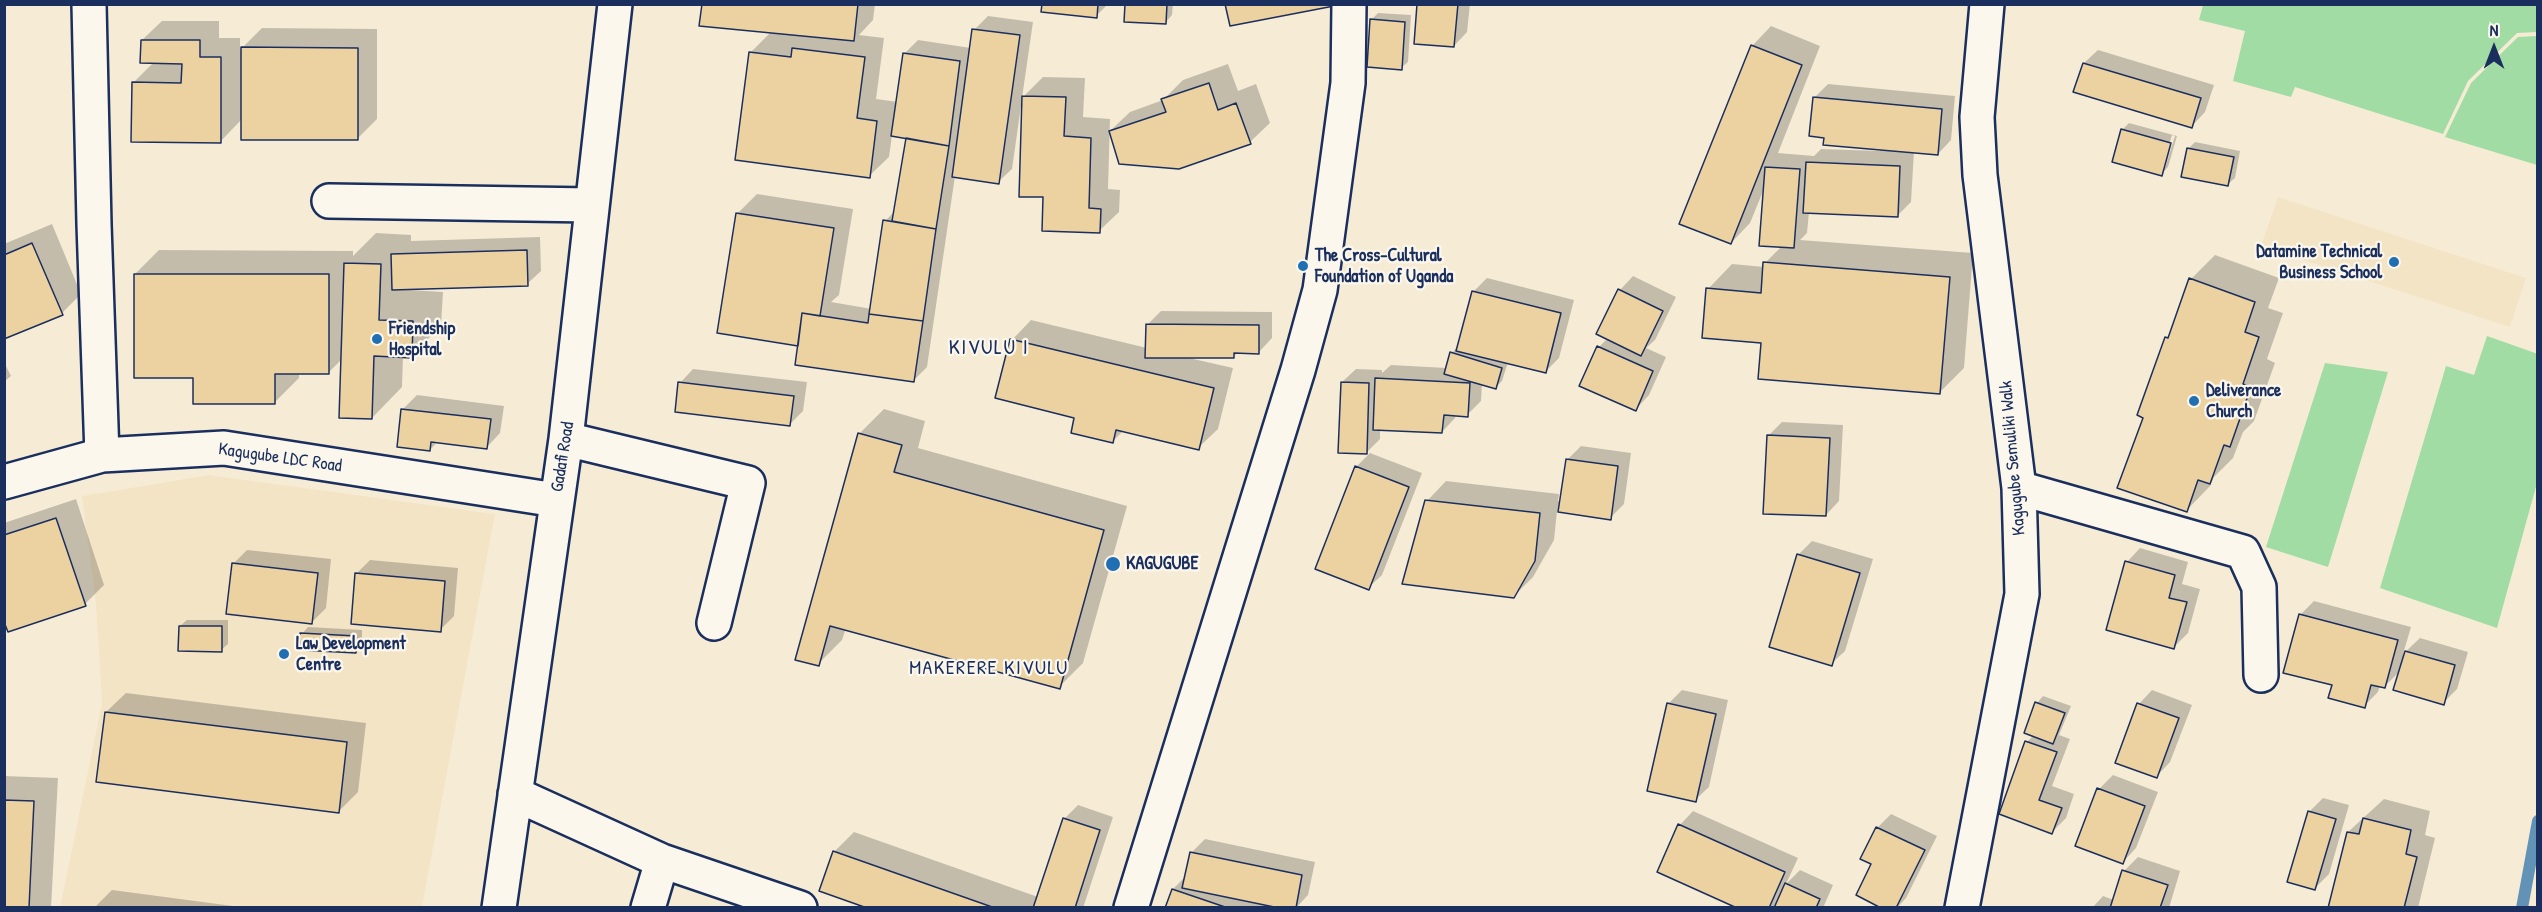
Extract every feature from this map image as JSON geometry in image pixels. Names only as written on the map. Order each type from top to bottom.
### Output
[{"type":"street","points":[[89,4],[102,455]]},
{"type":"street","name":"Gadafi Road","points":[[499,908],[566,439],[615,4]]},
{"type":"street","points":[[1131,908],[1298,370],[1320,290],[1348,83],[1349,4]]},
{"type":"street","name":"Kagugube Semuliki Walk","points":[[1962,908],[2022,594],[2019,488],[1980,175],[1977,117],[1988,4]]},
{"type":"street","points":[[329,201],[592,205]]},
{"type":"street","points":[[566,439],[748,483],[714,623]]},
{"type":"street","name":"Kagugube LDC Road","points":[[4,482],[102,455],[224,448],[556,500]]},
{"type":"street","points":[[2019,488],[2243,552],[2259,587],[2262,675]]},
{"type":"street","points":[[515,794],[662,861],[800,908]]},
{"type":"street","points":[[648,908],[662,861]]},
{"type":"shaded area","name":"Datamine Technical Business School","points":[[2278,197],[2526,278],[2510,327],[2261,246]]},
{"type":"shaded area","name":"Law Development Centre","points":[[209,475],[495,514],[422,907],[60,908],[102,703],[96,604],[82,496]]},
{"type":"green space","points":[[2203,5],[2537,5],[2537,32],[2517,33],[2468,81],[2443,134],[2295,87],[2291,97],[2233,81],[2245,31],[2199,20]]},
{"type":"green space","points":[[2537,36],[2537,165],[2445,137],[2471,83],[2518,37]]},
{"type":"green space","points":[[2487,336],[2538,354],[2537,483],[2497,628],[2380,588],[2446,366],[2474,375]]},
{"type":"green space","points":[[2325,363],[2388,372],[2328,567],[2266,547]]},
{"type":"building","points":[[702,4],[858,4],[854,41],[699,26]]},
{"type":"building","points":[[1042,4],[1098,4],[1097,18],[1041,12]]},
{"type":"building","points":[[1125,4],[1167,4],[1166,24],[1124,22]]},
{"type":"building","points":[[1225,4],[1333,4],[1334,6],[1230,26]]},
{"type":"building","points":[[1417,4],[1458,4],[1454,47],[1414,44]]},
{"type":"building","points":[[1370,19],[1405,22],[1402,70],[1367,67]]},
{"type":"building","points":[[972,29],[1020,35],[999,184],[952,177]]},
{"type":"building","points":[[141,40],[200,40],[200,57],[221,57],[221,143],[131,142],[132,82],[181,83],[182,64],[140,63]]},
{"type":"building","points":[[1751,45],[1802,65],[1731,244],[1679,224]]},
{"type":"building","points":[[241,47],[358,48],[358,140],[241,140]]},
{"type":"building","points":[[792,48],[865,57],[857,118],[877,121],[870,178],[735,160],[749,52],[791,57]]},
{"type":"building","points":[[903,53],[960,61],[949,146],[891,136]]},
{"type":"building","points":[[2083,63],[2201,98],[2192,128],[2073,92]]},
{"type":"building","points":[[1209,83],[1218,110],[1236,103],[1251,144],[1179,169],[1119,164],[1109,131],[1166,112],[1161,99]]},
{"type":"building","points":[[1022,96],[1066,97],[1064,136],[1091,138],[1089,208],[1101,209],[1100,233],[1042,231],[1043,197],[1019,197]]},
{"type":"building","points":[[1813,97],[1942,109],[1938,155],[1823,145],[1824,138],[1809,136]]},
{"type":"building","points":[[2121,129],[2171,143],[2162,176],[2112,162]]},
{"type":"building","points":[[906,138],[949,146],[936,229],[892,221]]},
{"type":"building","points":[[2187,148],[2234,157],[2228,186],[2181,177]]},
{"type":"building","points":[[1806,162],[1900,166],[1898,217],[1803,213]]},
{"type":"building","points":[[1765,167],[1800,169],[1794,248],[1759,246]]},
{"type":"building","points":[[736,213],[834,228],[820,316],[802,313],[798,346],[717,333]]},
{"type":"building","points":[[883,220],[936,229],[923,321],[869,314]]},
{"type":"building","points":[[32,243],[63,315],[4,339],[4,255]]},
{"type":"building","points":[[527,250],[528,286],[392,290],[391,254]]},
{"type":"building","points":[[1763,262],[1950,277],[1940,394],[1758,379],[1761,343],[1702,338],[1706,288],[1761,293]]},
{"type":"building","name":"Friendship Hospital","points":[[344,263],[381,264],[379,320],[413,321],[412,358],[374,356],[372,419],[339,418]]},
{"type":"building","points":[[134,274],[329,274],[329,374],[275,374],[275,404],[193,404],[193,378],[134,378]]},
{"type":"building","name":"Deliverance Church","points":[[2189,278],[2255,302],[2245,332],[2259,337],[2243,384],[2251,387],[2230,447],[2224,445],[2210,484],[2198,480],[2187,512],[2117,488],[2143,418],[2137,415]]},
{"type":"building","points":[[1618,289],[1663,311],[1641,356],[1596,334]]},
{"type":"building","points":[[1472,291],[1561,313],[1546,373],[1456,351]]},
{"type":"building","points":[[802,313],[868,323],[869,314],[923,321],[914,382],[795,365]]},
{"type":"building","points":[[1146,324],[1259,325],[1259,354],[1234,353],[1234,358],[1145,358]]},
{"type":"building","points":[[1010,339],[1214,388],[1199,450],[1116,430],[1113,443],[1071,433],[1074,418],[995,398]]},
{"type":"building","points":[[1597,346],[1653,371],[1636,411],[1579,386]]},
{"type":"building","points":[[1450,352],[1502,368],[1496,389],[1444,374]]},
{"type":"building","points":[[1375,378],[1470,383],[1468,417],[1444,415],[1442,433],[1373,430]]},
{"type":"building","points":[[678,382],[794,396],[790,426],[675,412]]},
{"type":"building","points":[[1341,382],[1369,383],[1367,454],[1338,453]]},
{"type":"building","points":[[401,409],[491,419],[487,449],[431,442],[430,451],[397,447]]},
{"type":"building","points":[[858,433],[902,445],[894,472],[1104,530],[1060,689],[830,626],[819,666],[795,660]]},
{"type":"building","points":[[1767,435],[1830,438],[1826,516],[1763,514]]},
{"type":"building","points":[[1566,459],[1618,466],[1611,520],[1558,512]]},
{"type":"building","points":[[1355,466],[1409,487],[1369,590],[1315,569]]},
{"type":"building","points":[[1425,500],[1540,513],[1535,561],[1514,598],[1402,584]]},
{"type":"building","points":[[56,518],[86,606],[8,632],[4,622],[4,535]]},
{"type":"building","points":[[1797,554],[1860,573],[1832,666],[1769,647]]},
{"type":"building","points":[[2125,561],[2175,575],[2169,598],[2187,602],[2174,649],[2106,630]]},
{"type":"building","points":[[232,563],[318,573],[312,624],[226,614]]},
{"type":"building","points":[[355,573],[445,581],[441,632],[351,624]]},
{"type":"building","points":[[2299,614],[2398,640],[2385,688],[2371,685],[2365,708],[2328,698],[2332,685],[2283,673]]},
{"type":"building","points":[[179,626],[222,626],[222,652],[178,651]]},
{"type":"building","points":[[300,633],[356,636],[356,653],[300,650]]},
{"type":"building","points":[[2405,651],[2455,665],[2444,705],[2393,690]]},
{"type":"building","points":[[2035,702],[2065,713],[2053,744],[2024,733]]},
{"type":"building","points":[[1667,703],[1716,714],[1696,802],[1647,791]]},
{"type":"building","points":[[2137,703],[2179,718],[2157,778],[2115,763]]},
{"type":"building","points":[[105,712],[347,742],[339,813],[96,782]]},
{"type":"building","points":[[2025,741],[2057,752],[2039,800],[2062,808],[2052,834],[1999,814]]},
{"type":"building","points":[[2097,788],[2145,806],[2123,864],[2075,846]]},
{"type":"building","points":[[4,800],[34,801],[29,908],[4,908]]},
{"type":"building","points":[[2308,811],[2336,819],[2315,890],[2287,882]]},
{"type":"building","points":[[1063,818],[1100,830],[1075,908],[1033,908]]},
{"type":"building","points":[[2363,818],[2411,830],[2406,854],[2417,857],[2404,908],[2328,908],[2347,832],[2359,834]]},
{"type":"building","points":[[1678,824],[1785,872],[1769,908],[1737,908],[1657,872]]},
{"type":"building","points":[[1876,827],[1925,850],[1896,908],[1881,908],[1856,895],[1871,864],[1860,859]]},
{"type":"building","points":[[833,851],[995,908],[867,908],[819,891]]},
{"type":"building","points":[[1190,852],[1302,875],[1296,908],[1279,908],[1182,888]]},
{"type":"building","points":[[2122,870],[2168,885],[2160,908],[2110,908]]},
{"type":"building","points":[[1785,883],[1820,899],[1816,908],[1774,908]]},
{"type":"building","points":[[1172,889],[1228,908],[1165,908]]},
{"type":"waterway","points":[[2522,908],[2538,821]]},
{"type":"place","name":"Datamine Technical Business School","points":[[2394,262]]},
{"type":"place","name":"The Cross-Cultural Foundation of Uganda","points":[[1303,266]]},
{"type":"place","name":"Friendship Hospital","points":[[377,339]]},
{"type":"place","name":"Deliverance Church","points":[[2194,401]]},
{"type":"place","name":"KAGUGUBE","points":[[1113,564]]},
{"type":"place","name":"Law Development Centre","points":[[284,654]]},
{"type":"district","name":"KIVULU I","points":[[989,348]]},
{"type":"district","name":"MAKERERE KIVULU","points":[[989,669]]}]
